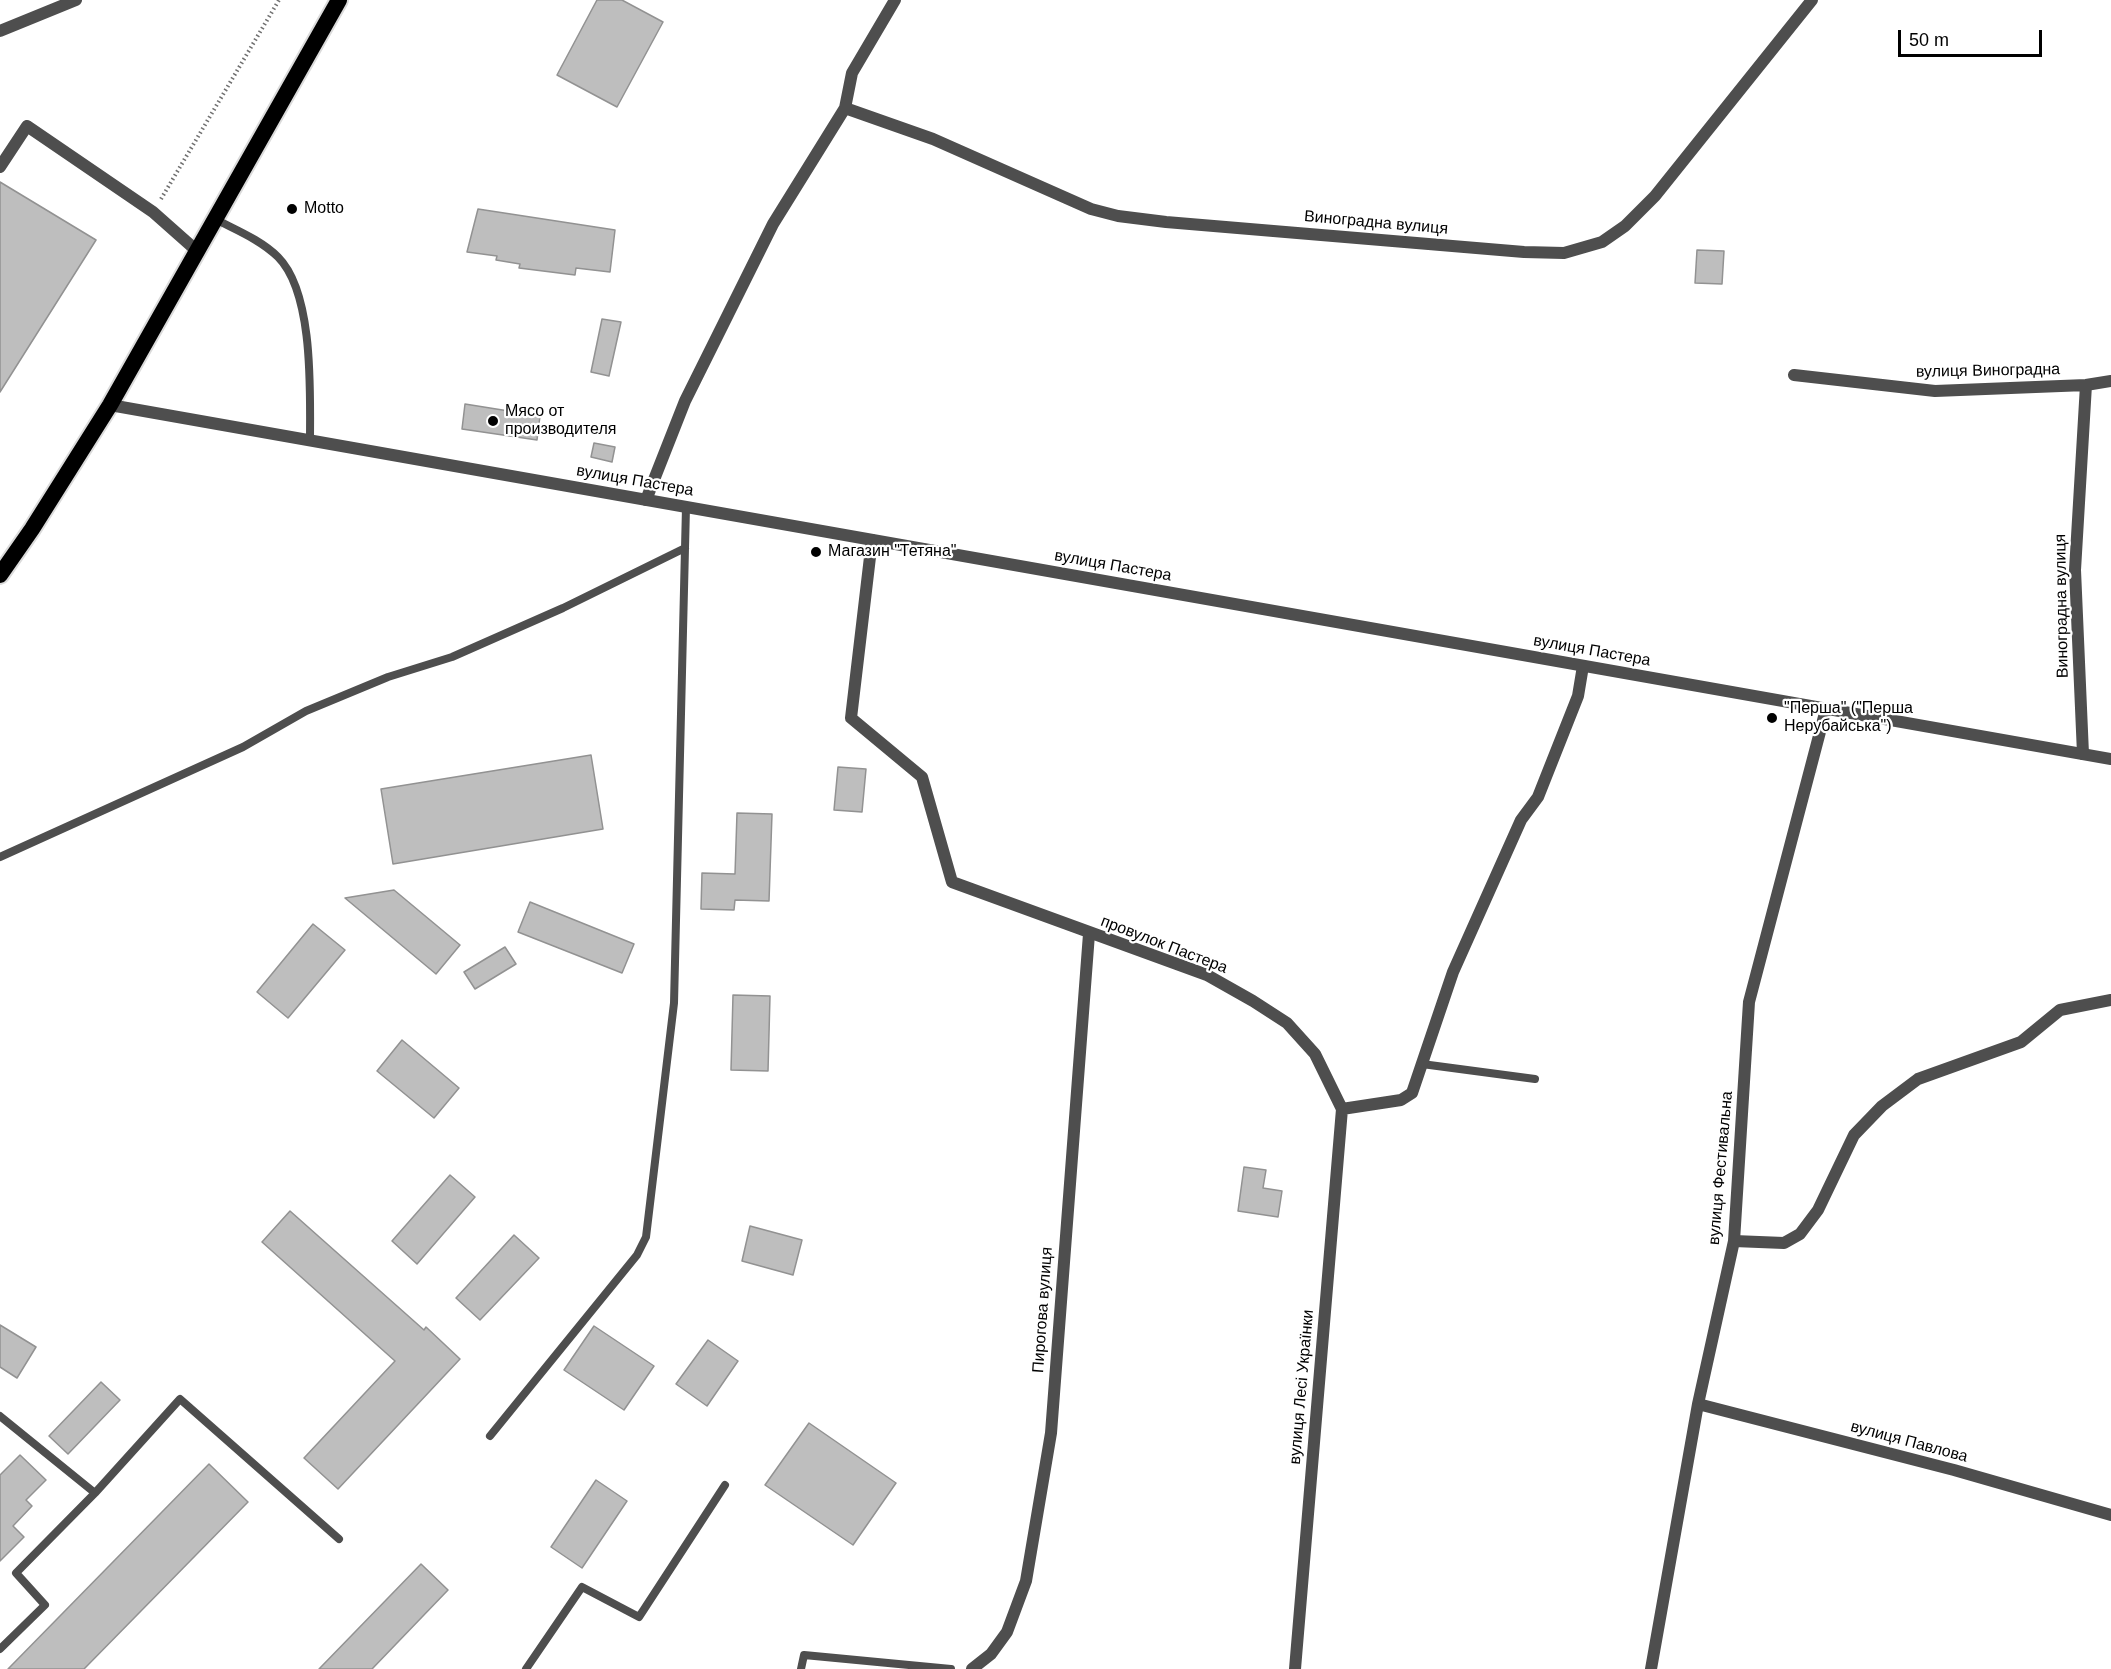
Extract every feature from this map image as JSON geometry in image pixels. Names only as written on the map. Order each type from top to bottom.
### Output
[{"type":"highway","points":[[0,574],[32,529],[110,405],[339,0]]},
{"type":"street","points":[[0,31],[76,0]]},
{"type":"street","points":[[646,500],[685,401],[774,224],[845,108],[852,73],[895,0]]},
{"type":"street","name":"Виноградна вулиця","points":[[845,108],[933,140],[1091,209],[1118,216],[1428,244],[1564,253],[1602,242],[1625,226],[1655,196],[1812,0]]},
{"type":"street","points":[[0,167],[27,126],[153,212],[197,251]]},
{"type":"street","name":"вулиця Виноградна","points":[[1794,375],[1935,391],[2086,386],[2111,381]]},
{"type":"street","name":"Виноградна вулиця","points":[[2084,754],[2074,570],[2086,386]]},
{"type":"street","name":"вулиця Пастера","points":[[110,405],[2111,759]]},
{"type":"street","name":"провулок Пастера","points":[[872,540],[851,718],[922,777],[952,882],[1207,975],[1287,1023],[1315,1054],[1342,1109]]},
{"type":"street","points":[[1342,1109],[1401,1100],[1412,1092],[1453,972],[1521,820],[1538,797],[1578,696],[1583,666]]},
{"type":"street","name":"вулиця Фестивальна","points":[[1651,1669],[1698,1404],[1734,1241],[1749,1002],[1826,709]]},
{"type":"street","name":"Пирогова вулиця","points":[[972,1669],[991,1654],[1007,1632],[1026,1581],[1049,1445],[1089,933]]},
{"type":"street","points":[[1734,1241],[1784,1243],[1800,1234],[1818,1210],[1854,1135],[1882,1106],[1918,1079],[2021,1042],[2060,1010],[2111,1000]]},
{"type":"street","name":"вулиця Лесі Українки","points":[[1295,1669],[1342,1109]]},
{"type":"street","name":"вулиця Павлова","points":[[1698,1404],[1954,1470],[2111,1515]]},
{"type":"lane","points":[[215,219],[259,243],[277,256],[292,277],[309,349],[310,441]]},
{"type":"lane","points":[[490,1436],[637,1255],[646,1237],[674,1002],[686,507]]},
{"type":"lane","points":[[0,857],[243,747],[306,711],[388,677],[452,657],[563,608],[685,548]]},
{"type":"lane","points":[[1422,1064],[1535,1079]]},
{"type":"lane","points":[[0,1649],[45,1605],[16,1573],[95,1493],[180,1399],[339,1539]]},
{"type":"lane","points":[[0,1416],[95,1493]]},
{"type":"lane","points":[[526,1669],[582,1587],[639,1617],[724,1485]]},
{"type":"lane","points":[[801,1669],[804,1655],[951,1669]]},
{"type":"path","points":[[153,212],[279,0]]},
{"type":"building","points":[[597,0],[622,0],[663,22],[617,107],[557,75]]},
{"type":"building","points":[[0,182],[96,240],[0,392]]},
{"type":"building","points":[[478,209],[615,230],[610,272],[576,268],[575,275],[519,268],[520,264],[496,260],[497,256],[467,252]]},
{"type":"building","points":[[1697,250],[1724,251],[1722,284],[1695,283]]},
{"type":"building","points":[[602,319],[621,322],[609,376],[591,372]]},
{"type":"building","name":"Мясо от производителя","points":[[465,404],[540,416],[537,440],[462,429]]},
{"type":"building","points":[[594,443],[615,447],[612,462],[591,457]]},
{"type":"building","points":[[591,755],[603,829],[393,864],[381,789]]},
{"type":"building","points":[[838,767],[866,769],[862,812],[834,810]]},
{"type":"building","points":[[737,813],[772,814],[769,901],[735,900],[734,910],[701,909],[702,873],[735,874]]},
{"type":"building","points":[[394,890],[460,945],[436,974],[345,898]]},
{"type":"building","points":[[530,902],[634,944],[622,973],[518,932]]},
{"type":"building","points":[[313,924],[345,950],[288,1018],[257,992]]},
{"type":"building","points":[[505,947],[516,964],[475,989],[464,972]]},
{"type":"building","points":[[733,995],[770,996],[768,1071],[731,1070]]},
{"type":"building","points":[[402,1040],[459,1088],[434,1118],[377,1071]]},
{"type":"building","points":[[1244,1167],[1266,1170],[1263,1188],[1282,1191],[1278,1217],[1238,1211]]},
{"type":"building","points":[[450,1175],[475,1197],[417,1264],[392,1241]]},
{"type":"building","points":[[290,1211],[424,1330],[426,1327],[460,1359],[338,1489],[304,1458],[395,1361],[262,1242]]},
{"type":"building","points":[[750,1226],[802,1240],[793,1275],[742,1261]]},
{"type":"building","points":[[514,1235],[539,1258],[480,1320],[456,1298]]},
{"type":"building","points":[[0,1325],[36,1347],[17,1378],[0,1367]]},
{"type":"building","points":[[594,1326],[654,1366],[624,1410],[564,1370]]},
{"type":"building","points":[[708,1340],[738,1361],[707,1406],[676,1384]]},
{"type":"building","points":[[101,1382],[120,1400],[68,1454],[49,1436]]},
{"type":"building","points":[[809,1423],[896,1483],[853,1545],[765,1485]]},
{"type":"building","points":[[20,1455],[46,1480],[26,1500],[32,1506],[13,1526],[24,1537],[0,1561],[0,1475]]},
{"type":"building","points":[[209,1464],[248,1502],[84,1669],[8,1669]]},
{"type":"building","points":[[596,1480],[627,1501],[582,1568],[551,1547]]},
{"type":"building","points":[[421,1564],[448,1590],[372,1669],[319,1669]]},
{"type":"place","name":"Motto","points":[[292,209]]},
{"type":"place","name":"Мясо от производителя","points":[[493,421]]},
{"type":"place","name":"Магазин \"Тетяна\"","points":[[816,552]]},
{"type":"place","name":"\"Перша\" (\"Перша Нерубайська\")","points":[[1772,718]]}]
